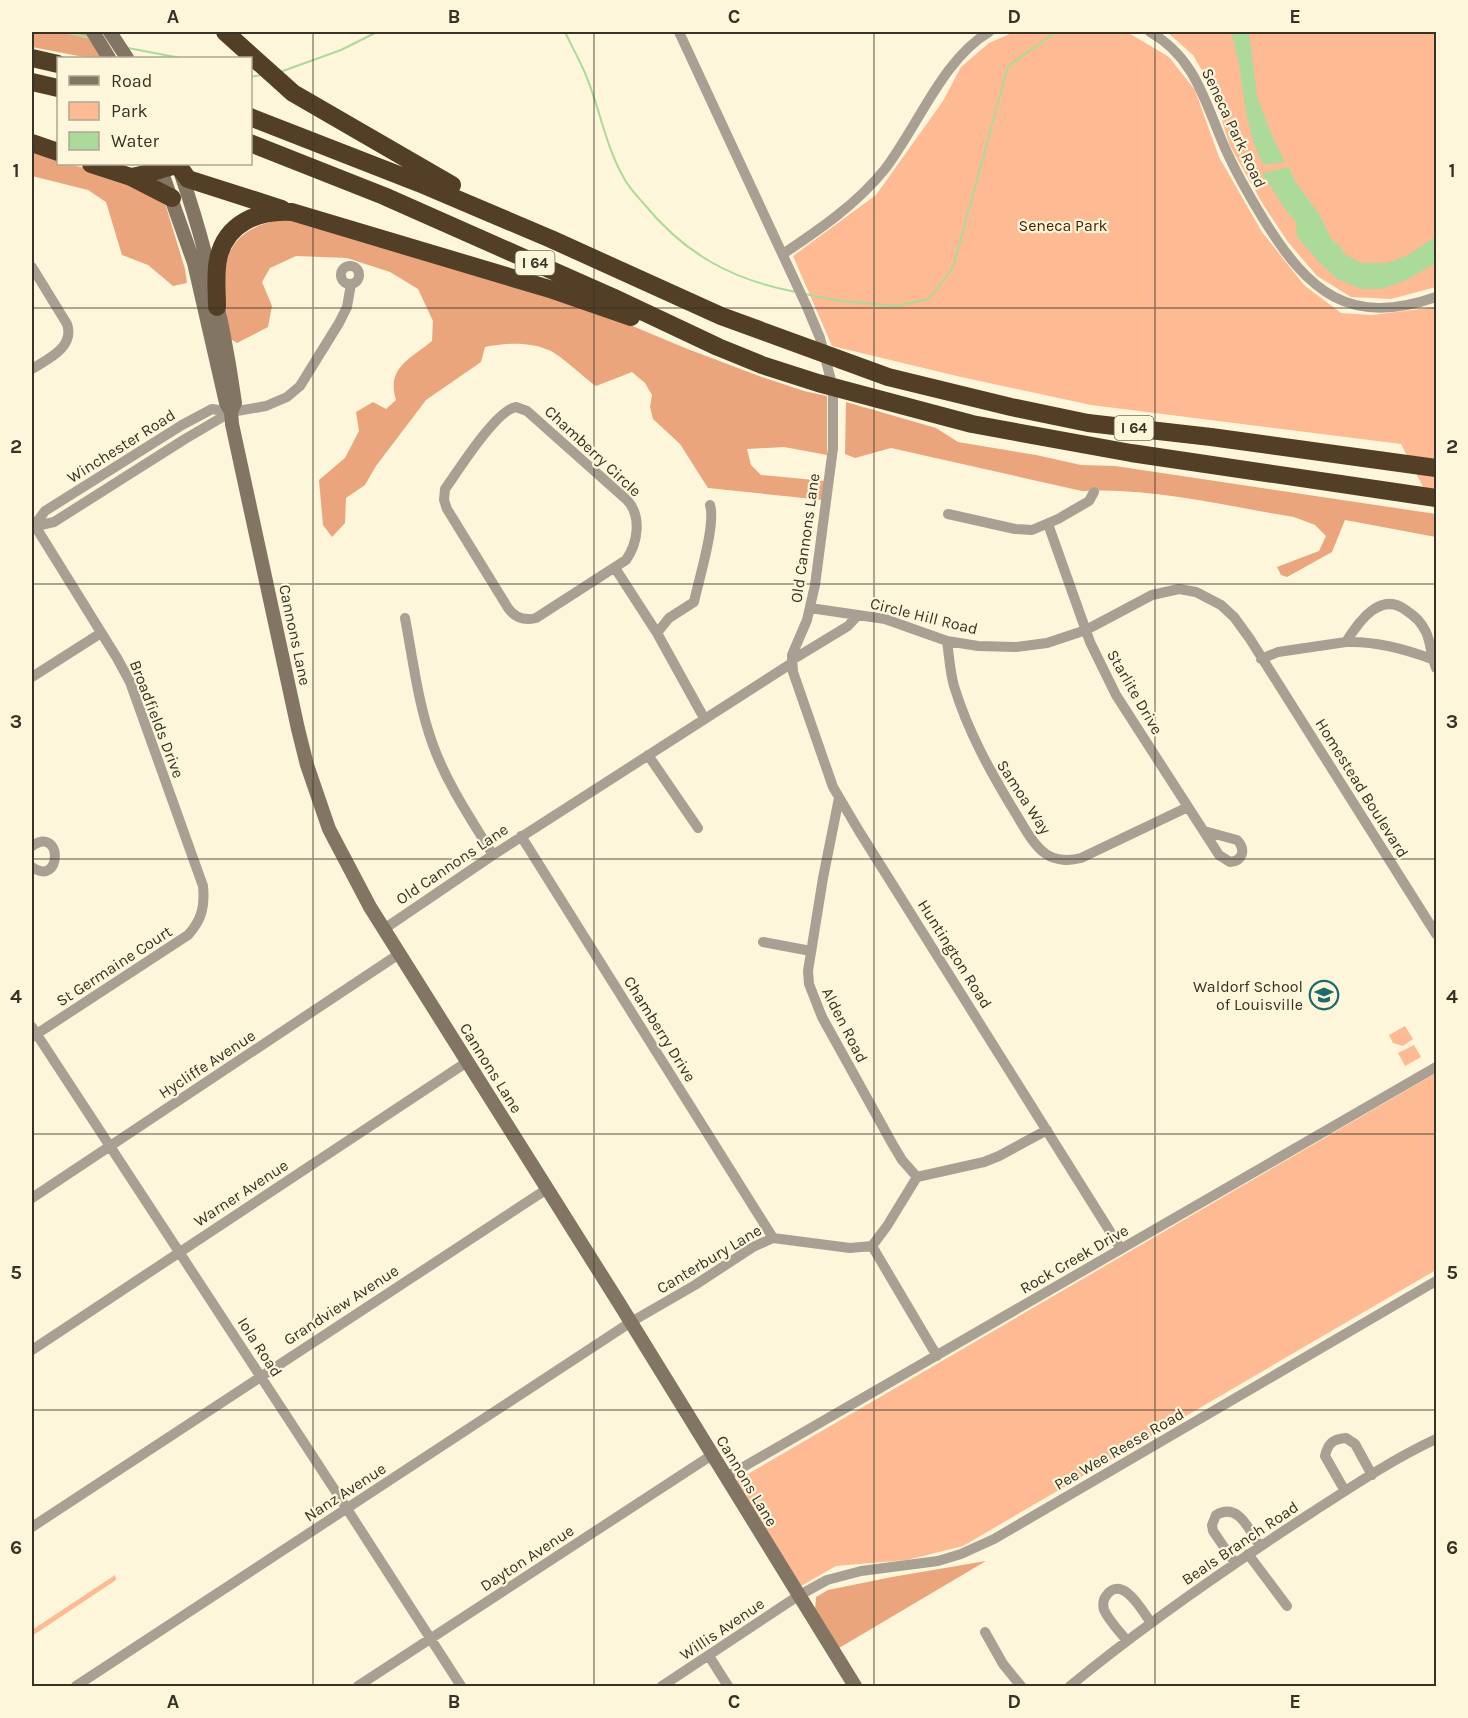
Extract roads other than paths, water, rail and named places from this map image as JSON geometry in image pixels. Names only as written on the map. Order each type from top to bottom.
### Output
[{"type":"highway","points":[[225,32],[293,93],[430,173],[551,239]]},
{"type":"highway","points":[[32,58],[57,64]]},
{"type":"highway","points":[[32,82],[57,88]]},
{"type":"highway","name":"I 64","points":[[252,118],[419,183],[551,239],[721,316],[811,351],[899,379],[1011,407],[1089,423],[1437,468]]},
{"type":"highway","points":[[32,143],[57,152]]},
{"type":"highway","name":"I 64","points":[[252,144],[394,201],[612,297],[718,347],[762,365],[818,383],[972,424],[1108,449],[1437,498]]},
{"type":"highway","points":[[94,165],[131,177],[172,198]]},
{"type":"highway","points":[[131,177],[142,176],[170,165],[188,179],[553,290],[718,347]]},
{"type":"highway","points":[[214,309],[218,260],[225,240],[235,227],[251,217],[267,212],[292,212]]},
{"type":"main road","points":[[93,32],[108,57]]},
{"type":"main road","points":[[110,32],[126,57]]},
{"type":"main road","name":"Cannons Lane","points":[[170,165],[172,198],[194,263],[214,309]]},
{"type":"main road","name":"Cannons Lane","points":[[170,165],[202,238],[214,309],[235,403],[231,412],[232,424],[307,765],[317,797],[342,856],[365,900],[631,1322],[855,1686]]},
{"type":"street","name":"Old Cannons Lane","points":[[384,929],[521,836],[792,661],[792,655],[807,620],[815,585],[833,448],[834,396],[827,358],[794,278],[679,32]]},
{"type":"street","points":[[783,254],[838,215],[871,185],[902,146],[953,64],[969,46],[989,32]]},
{"type":"street","name":"Seneca Park Road","points":[[1150,32],[1170,45],[1188,65],[1233,165],[1252,200],[1275,237],[1312,282],[1341,300],[1364,307],[1396,308],[1437,297]]},
{"type":"street","points":[[32,267],[69,329],[68,340],[62,348],[32,369]]},
{"type":"street","name":"Winchester Road","points":[[32,525],[45,511],[212,409],[231,412],[266,406],[287,397],[300,386],[347,307],[351,284]]},
{"type":"street","name":"Chamberry Circle","points":[[516,407],[527,411],[633,506],[637,517],[633,548],[626,560],[615,568],[536,618],[522,619],[515,616],[508,608],[447,509],[443,495],[491,426],[505,411],[516,407]]},
{"type":"street","name":"Winchester Road","points":[[32,525],[54,522],[231,412]]},
{"type":"street","points":[[157,441],[164,452]]},
{"type":"street","points":[[104,474],[112,486]]},
{"type":"street","points":[[948,514],[1032,530],[1048,524],[1089,501],[1094,492]]},
{"type":"street","points":[[657,633],[669,618],[694,602],[710,530],[712,511],[710,505]]},
{"type":"street","name":"Starlite Drive","points":[[1048,524],[1106,678],[1204,831]]},
{"type":"street","name":"Broadfields Drive","points":[[32,525],[130,682],[203,886],[203,910]]},
{"type":"street","points":[[615,568],[657,633],[704,718]]},
{"type":"street","name":"Circle Hill Road","points":[[810,608],[885,619],[947,640],[978,646],[1017,647],[1047,643],[1086,630],[1152,595],[1169,590],[1187,590],[1213,599],[1227,611],[1243,629],[1261,658]]},
{"type":"street","points":[[1346,642],[1357,624],[1376,607],[1392,604],[1404,608],[1420,621],[1427,634],[1434,663]]},
{"type":"street","points":[[792,661],[848,626],[858,615]]},
{"type":"street","points":[[405,618],[420,702],[433,745],[452,786],[493,855]]},
{"type":"street","points":[[32,677],[101,633]]},
{"type":"street","name":"Samoa Way","points":[[947,640],[953,683],[976,744],[1020,820],[1035,842],[1048,855],[1057,859],[1081,858],[1188,807]]},
{"type":"street","points":[[1261,658],[1278,652],[1346,642],[1364,642],[1381,644],[1434,663]]},
{"type":"street","name":"Homestead Boulevard","points":[[1261,658],[1437,934]]},
{"type":"street","name":"Huntington Road","points":[[792,661],[793,672],[833,787],[839,798],[1121,1249]]},
{"type":"street","points":[[648,754],[698,828]]},
{"type":"street","name":"Alden Road","points":[[839,798],[811,951],[809,984],[822,1017],[893,1145],[917,1177]]},
{"type":"street","name":"Chamberry Drive","points":[[521,836],[773,1238]]},
{"type":"street","points":[[32,843],[48,844],[55,850],[56,860],[46,870],[37,870],[32,867]]},
{"type":"street","name":"St Germaine Court","points":[[33,1033],[188,935],[196,927],[203,910]]},
{"type":"street","points":[[763,942],[811,951]]},
{"type":"street","name":"Hycliffe Avenue","points":[[32,1198],[399,954]]},
{"type":"street","name":"Iola Road","points":[[33,1033],[110,1146],[461,1686]]},
{"type":"street","name":"Warner Avenue","points":[[32,1350],[467,1062]]},
{"type":"street","name":"Rock Creek Drive","points":[[726,1477],[1437,1067]]},
{"type":"street","points":[[937,1356],[872,1246],[917,1177],[984,1162],[1047,1131]]},
{"type":"street","name":"Grandview Avenue","points":[[32,1527],[547,1189]]},
{"type":"street","name":"Canterbury Lane","points":[[631,1322],[695,1285],[753,1247],[773,1238],[850,1248],[872,1246]]},
{"type":"street","name":"Pee Wee Reese Road","points":[[798,1596],[843,1575],[861,1570],[938,1561],[979,1546],[1049,1508],[1437,1281]]},
{"type":"street","name":"Nanz Avenue","points":[[76,1686],[631,1322]]},
{"type":"street","points":[[1344,1491],[1325,1456],[1328,1445],[1336,1439],[1346,1438],[1355,1444],[1372,1475]]},
{"type":"street","name":"Beals Branch Road","points":[[1070,1686],[1151,1623],[1248,1554],[1344,1491],[1437,1439]]},
{"type":"street","name":"Dayton Avenue","points":[[358,1686],[712,1455]]},
{"type":"street","points":[[1235,1563],[1213,1531],[1212,1525],[1216,1515],[1229,1511],[1237,1513],[1260,1546]]},
{"type":"street","points":[[1248,1554],[1287,1606]]},
{"type":"street","points":[[1128,1641],[1105,1611],[1105,1597],[1111,1592],[1119,1589],[1126,1591],[1151,1623]]},
{"type":"street","name":"Willis Avenue","points":[[662,1686],[798,1596]]},
{"type":"street","points":[[985,1632],[1003,1664],[1021,1686]]},
{"type":"street","points":[[709,1656],[728,1686]]},
{"type":"water","points":[[1231,32],[1249,32],[1257,96],[1285,162],[1264,165],[1258,154],[1247,116],[1239,64]]},
{"type":"water","points":[[1289,167],[1296,183],[1320,215],[1331,239],[1346,255],[1362,263],[1386,263],[1408,255],[1436,236],[1436,263],[1406,280],[1382,289],[1362,289],[1337,279],[1297,237],[1296,222],[1262,173]]},
{"type":"waterway","points":[[64,32],[90,38]]},
{"type":"waterway","points":[[280,72],[341,50],[377,32]]},
{"type":"waterway","points":[[565,32],[585,73],[618,167],[637,196],[677,238],[712,263],[752,280],[796,292]]},
{"type":"waterway","points":[[805,294],[841,301],[896,306],[929,299],[953,268],[1008,66],[1056,32]]},
{"type":"waterway","points":[[128,48],[176,57]]},
{"type":"waterway","points":[[252,77],[262,75]]},
{"type":"place","name":"Waldorf School of Louisville","points":[[1324,995]]},
{"type":"park label","name":"Seneca Park","points":[[1063,225]]}]
